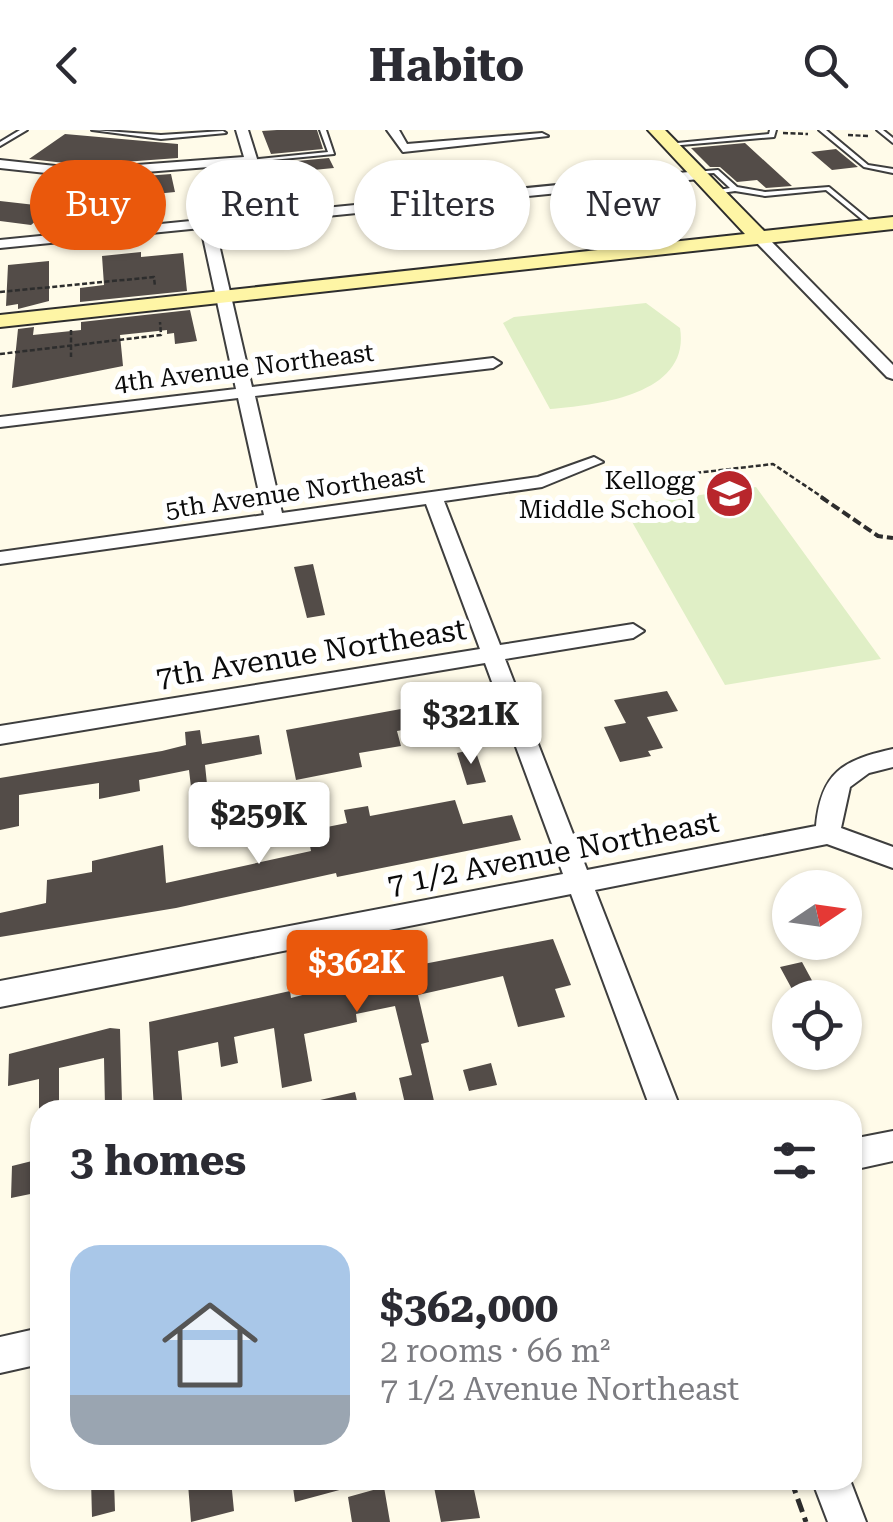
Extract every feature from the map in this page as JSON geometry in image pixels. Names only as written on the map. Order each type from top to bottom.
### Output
[{"type":"street","points":[[243,130],[251,160]]},
{"type":"street","points":[[393,130],[403,148],[542,136]]},
{"type":"street","points":[[663,137],[893,374]]},
{"type":"street","points":[[0,164],[88,173],[186,165]]},
{"type":"street","points":[[334,210],[698,174]]},
{"type":"street","points":[[0,321],[893,223]]},
{"type":"street","points":[[0,244],[186,225]]},
{"type":"street","points":[[214,250],[274,519]]},
{"type":"street","name":"4th Avenue Northeast","points":[[0,422],[493,364]]},
{"type":"street","name":"5th Avenue Northeast","points":[[0,558],[542,482],[594,462]]},
{"type":"street","points":[[433,498],[662,1100]]},
{"type":"street","name":"7th Avenue Northeast","points":[[0,735],[632,631]]},
{"type":"street","points":[[893,758],[846,774],[832,796],[828,834],[893,858]]},
{"type":"street","name":"7 1/2 Avenue Northeast","points":[[0,994],[828,834]]},
{"type":"street","points":[[862,1154],[893,1146]]},
{"type":"street","points":[[0,1356],[30,1348]]},
{"type":"street","points":[[834,1490],[847,1522]]},
{"type":"lane","points":[[0,144],[24,130]]},
{"type":"lane","points":[[95,130],[176,136],[223,132]]},
{"type":"lane","points":[[170,130],[176,136]]},
{"type":"lane","points":[[251,160],[332,152],[323,130]]},
{"type":"lane","points":[[822,130],[866,166],[893,171]]},
{"type":"lane","points":[[880,130],[893,141]]},
{"type":"lane","points":[[663,137],[772,133]]},
{"type":"lane","points":[[698,174],[716,171],[735,189]]},
{"type":"lane","points":[[818,181],[872,225]]},
{"type":"lane","points":[[715,192],[735,189],[765,194],[827,188]]},
{"type":"path","points":[[0,292],[154,277]]},
{"type":"path","points":[[0,354],[161,335],[158,312]]},
{"type":"path","points":[[71,321],[71,357]]},
{"type":"path","points":[[644,479],[773,464],[878,536],[893,538]]},
{"type":"path","points":[[794,1490],[806,1522]]},
{"type":"green space","points":[[646,303],[680,328],[679,351],[671,368],[637,392],[592,404],[550,409],[503,323],[514,317]]},
{"type":"green space","points":[[756,487],[881,659],[725,685],[623,506]]},
{"type":"building","points":[[317,130],[323,149],[271,154],[262,131]]},
{"type":"building","points":[[65,134],[178,144],[178,158],[29,159]]},
{"type":"building","points":[[745,143],[792,186],[766,188],[757,180],[737,182],[720,167],[710,167],[691,148]]},
{"type":"building","points":[[836,149],[858,167],[832,170],[811,152]]},
{"type":"building","points":[[166,174],[171,174],[175,192],[166,193]]},
{"type":"building","points":[[0,201],[30,204],[30,225],[0,221]]},
{"type":"building","points":[[141,252],[141,257],[183,253],[187,291],[80,302],[80,288],[104,285],[102,256]]},
{"type":"building","points":[[49,261],[49,301],[18,309],[18,304],[6,306],[8,265]]},
{"type":"building","points":[[190,310],[197,341],[175,344],[174,333],[167,334],[167,330],[120,335],[123,366],[12,388],[18,329],[34,327],[33,335],[81,330],[81,322]]},
{"type":"building","points":[[313,564],[325,615],[307,618],[294,567]]},
{"type":"building","points":[[667,691],[678,711],[647,717],[663,748],[648,751],[651,756],[620,762],[604,727],[626,723],[614,700]]},
{"type":"building","points":[[472,696],[480,716],[397,731],[401,746],[359,753],[362,767],[296,780],[286,730]]},
{"type":"building","points":[[200,730],[202,744],[259,735],[262,754],[205,765],[207,784],[191,787],[189,770],[139,780],[140,791],[99,799],[99,783],[19,795],[19,826],[0,830],[0,778],[162,751],[186,745],[185,732]]},
{"type":"building","points":[[475,749],[486,782],[467,785],[457,753]]},
{"type":"building","points":[[455,800],[463,824],[512,815],[521,840],[337,877],[336,873],[176,908],[0,937],[0,913],[46,903],[47,880],[92,872],[92,861],[163,845],[166,883],[311,851],[307,831],[347,823],[344,810],[368,806],[370,816]]},
{"type":"building","points":[[553,939],[571,985],[555,989],[565,1017],[518,1027],[503,976],[418,995],[429,1042],[421,1044],[434,1100],[404,1100],[399,1078],[412,1075],[395,1006],[356,1014],[357,1022],[304,1034],[312,1081],[282,1088],[274,1028],[234,1037],[238,1063],[221,1067],[218,1042],[178,1051],[182,1100],[153,1100],[149,1022],[290,991],[291,998],[408,967]]},
{"type":"building","points":[[802,962],[812,980],[787,980],[780,967]]},
{"type":"building","points":[[110,1028],[120,1029],[122,1100],[105,1100],[104,1058],[59,1068],[59,1100],[39,1100],[39,1079],[8,1086],[9,1054]]},
{"type":"building","points":[[491,1063],[497,1085],[469,1091],[463,1070]]},
{"type":"building","points":[[355,1092],[357,1100],[320,1100]]},
{"type":"building","points":[[30,1162],[30,1194],[11,1198],[12,1166]]},
{"type":"building","points":[[91,1490],[114,1490],[115,1511],[92,1517]]},
{"type":"building","points":[[188,1490],[232,1490],[234,1511],[191,1522]]},
{"type":"building","points":[[293,1490],[339,1490],[295,1502]]},
{"type":"building","points":[[385,1490],[390,1522],[352,1522],[348,1497]]},
{"type":"building","points":[[435,1490],[474,1490],[480,1518],[441,1522]]},
{"type":"place","name":"Kellogg Middle School","points":[[730,494]]}]
